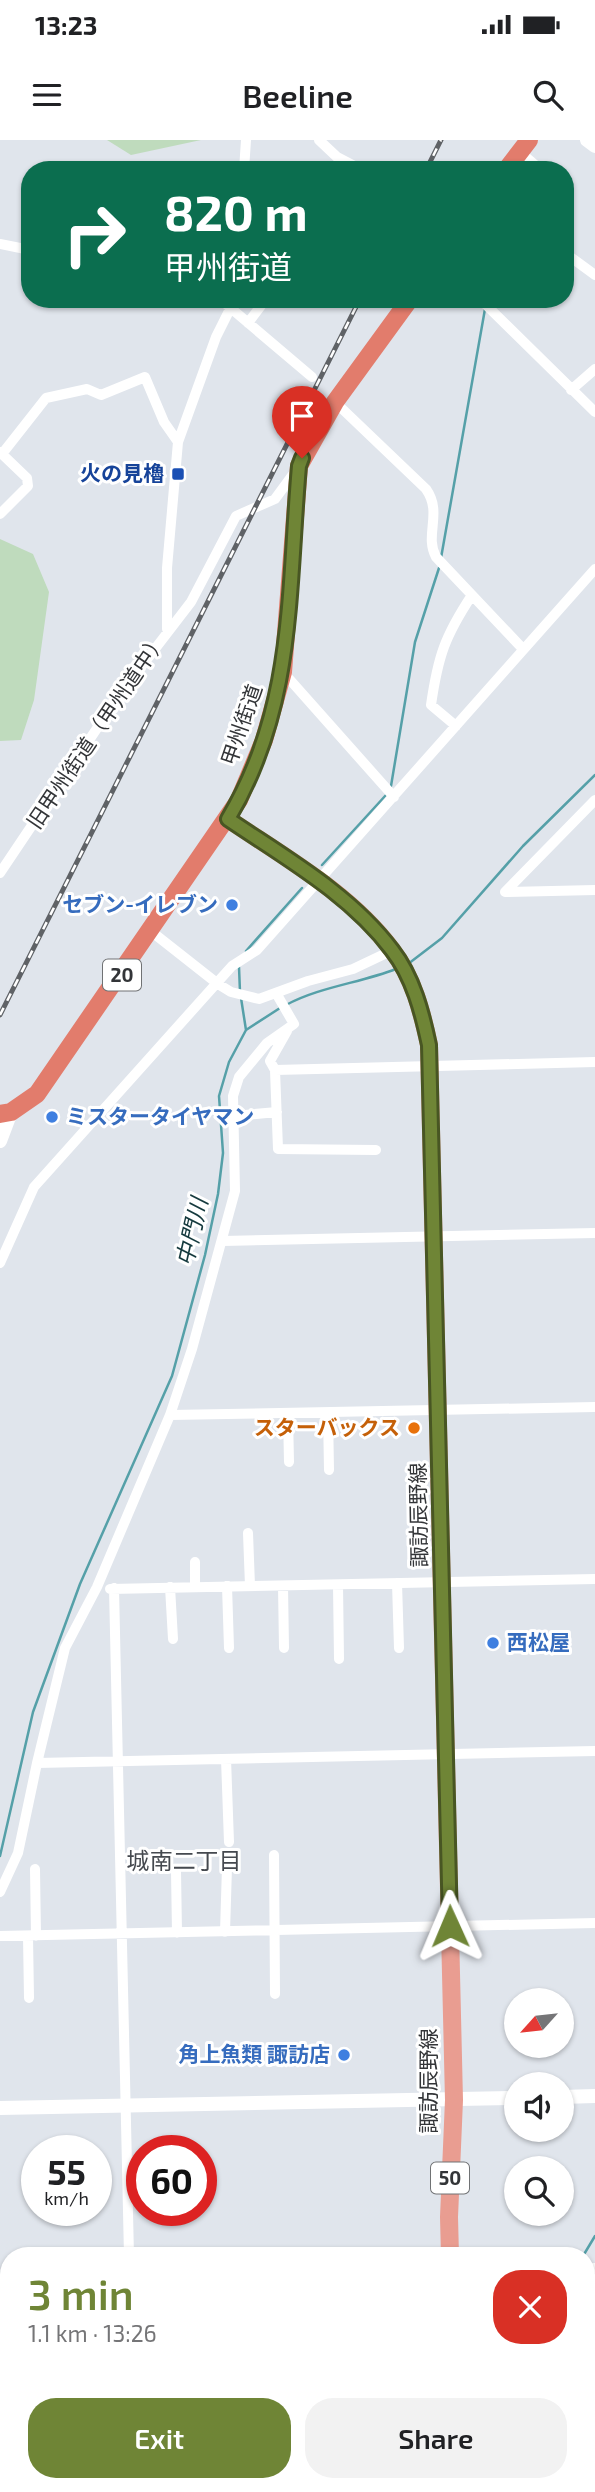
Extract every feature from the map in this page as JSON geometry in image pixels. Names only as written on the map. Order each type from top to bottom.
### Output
[{"type":"highway","points":[[513,161],[524,146]]},
{"type":"highway","name":"甲州街道","points":[[5,1113],[37,1094],[228,819],[264,740],[283,672],[299,466],[335,402],[403,308]]},
{"type":"main road","name":"諏訪辰野線","points":[[228,819],[318,879],[355,911],[394,952],[421,1009],[432,1065],[454,2099],[450,2247]]},
{"type":"street","points":[[245,161],[246,140]]},
{"type":"street","points":[[319,140],[345,161]]},
{"type":"street","points":[[587,140],[595,146]]},
{"type":"street","points":[[524,146],[535,161]]},
{"type":"street","points":[[1,247],[21,249]]},
{"type":"street","points":[[574,260],[595,275]]},
{"type":"street","name":"旧甲州街道（甲州道中）","points":[[0,873],[167,629],[167,568],[178,442],[216,337],[231,308]]},
{"type":"street","points":[[236,308],[248,323],[312,377]]},
{"type":"street","points":[[248,323],[259,308]]},
{"type":"street","points":[[489,308],[595,412]]},
{"type":"street","points":[[571,390],[595,369]]},
{"type":"street","points":[[0,514],[28,486],[27,478],[1,453],[46,398],[87,389],[101,395],[145,377],[164,422],[178,442]]},
{"type":"street","points":[[335,402],[426,489],[434,501],[432,545],[436,557],[523,649]]},
{"type":"street","points":[[167,629],[191,602],[236,516],[275,499],[299,466]]},
{"type":"street","points":[[0,1263],[34,1187],[238,962],[250,954],[390,794],[456,726],[595,569]]},
{"type":"street","points":[[456,726],[431,705],[438,660],[449,631],[472,595]]},
{"type":"street","points":[[283,672],[390,794]]},
{"type":"street","points":[[595,800],[505,892],[595,890]]},
{"type":"street","points":[[152,932],[218,984],[258,999],[278,995],[394,952]]},
{"type":"street","points":[[278,995],[289,1024],[270,1061],[275,1070],[278,1149],[376,1150]]},
{"type":"street","points":[[0,1892],[19,1853],[37,1763],[65,1648],[97,1587],[170,1415],[192,1349],[235,1191],[233,1096],[239,1077],[267,1043],[289,1024]]},
{"type":"street","points":[[275,1070],[595,1062]]},
{"type":"street","points":[[234,1116],[276,1112]]},
{"type":"street","points":[[0,1142],[5,1113]]},
{"type":"street","points":[[223,1241],[595,1233]]},
{"type":"street","points":[[170,1415],[288,1415],[595,1406]]},
{"type":"street","points":[[328,1413],[330,1470]]},
{"type":"street","points":[[288,1415],[289,1462]]},
{"type":"street","points":[[248,1534],[250,1586]]},
{"type":"street","points":[[195,1562],[195,1587]]},
{"type":"street","points":[[97,1587],[595,1579]]},
{"type":"street","points":[[397,1583],[399,1648]]},
{"type":"street","points":[[338,1585],[339,1659]]},
{"type":"street","points":[[283,1586],[284,1648]]},
{"type":"street","points":[[170,1587],[173,1639]]},
{"type":"street","points":[[227,1587],[229,1648]]},
{"type":"street","points":[[114,1588],[129,2247]]},
{"type":"street","points":[[37,1763],[595,1751]]},
{"type":"street","points":[[226,1759],[229,1842]]},
{"type":"street","points":[[274,1855],[275,1994]]},
{"type":"street","points":[[225,1932],[227,1867]]},
{"type":"street","points":[[30,1998],[35,1869]]},
{"type":"street","points":[[176,1871],[177,1933]]},
{"type":"street","points":[[0,1936],[595,1923]]},
{"type":"street","points":[[574,2097],[595,2096]]},
{"type":"street","points":[[0,2108],[504,2098]]},
{"type":"green space","points":[[107,140],[201,140],[131,155]]},
{"type":"green space","points":[[0,539],[33,554],[49,592],[34,700],[21,740],[0,741]]},
{"type":"waterway","points":[[441,558],[485,309]]},
{"type":"waterway","points":[[391,786],[415,642],[439,568]]},
{"type":"waterway","name":"中門川","points":[[408,964],[442,938],[523,846],[595,775]]},
{"type":"waterway","points":[[322,865],[386,795]]},
{"type":"waterway","points":[[246,951],[302,888]]},
{"type":"waterway","points":[[239,967],[240,992]]},
{"type":"waterway","name":"中門川","points":[[286,1005],[312,994],[396,969]]},
{"type":"waterway","points":[[241,998],[246,1030]]},
{"type":"waterway","name":"中門川","points":[[0,1856],[33,1712],[80,1584],[172,1376],[205,1255],[218,1194],[223,1153],[219,1096],[229,1062],[246,1030],[280,1008]]},
{"type":"waterway","points":[[588,2247],[595,2236]]},
{"type":"railway","points":[[430,161],[441,140]]},
{"type":"railway","points":[[0,1015],[355,308]]},
{"type":"place","name":"火の見櫓","points":[[178,474]]},
{"type":"place","name":"セブン-イレブン","points":[[232,905]]},
{"type":"place","name":"ミスタータイヤマン","points":[[52,1117]]},
{"type":"place","name":"スターバックス","points":[[414,1428]]},
{"type":"place","name":"西松屋","points":[[493,1643]]},
{"type":"place","name":"角上魚類 諏訪店","points":[[344,2055]]},
{"type":"district","name":"城南二丁目","points":[[184,1861]]},
{"type":"route","points":[[302,458],[299,466],[283,672],[264,740],[239,800],[228,819],[318,879],[355,911],[393,950],[421,1009],[429,1045],[432,1065],[450,1926]]}]
